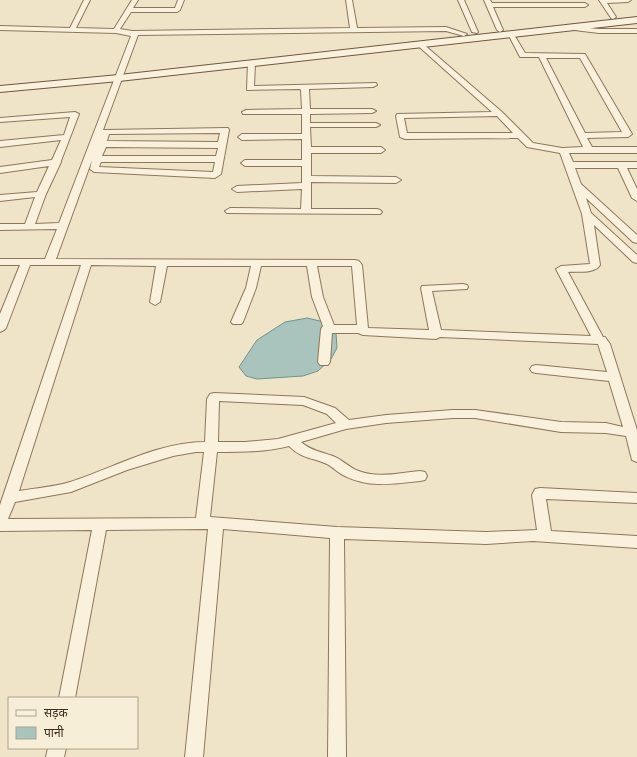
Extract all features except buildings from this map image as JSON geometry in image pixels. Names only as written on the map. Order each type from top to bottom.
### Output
[{"type":"main road","points":[[0,90],[120,74],[637,14]]},
{"type":"main road","points":[[0,82],[251,64],[637,20]]},
{"type":"street","points":[[72,30],[87,0]]},
{"type":"street","points":[[116,31],[135,0]]},
{"type":"street","points":[[130,10],[177,10],[181,0]]},
{"type":"street","points":[[349,0],[354,30]]},
{"type":"street","points":[[461,0],[475,32]]},
{"type":"street","points":[[603,0],[628,0]]},
{"type":"street","points":[[603,0],[613,17]]},
{"type":"street","points":[[500,30],[488,2],[569,2],[585,5]]},
{"type":"street","points":[[0,28],[132,32],[446,29],[464,34]]},
{"type":"street","points":[[568,28],[590,30],[637,30]]},
{"type":"street","points":[[49,263],[63,226],[100,140],[108,131],[225,130],[217,174],[94,169],[100,140],[120,74],[135,35],[132,32]]},
{"type":"street","points":[[511,34],[522,54],[582,56],[628,134],[582,136]]},
{"type":"street","points":[[420,44],[499,114],[532,146],[564,150],[637,150]]},
{"type":"street","points":[[541,55],[589,150]]},
{"type":"street","points":[[251,64],[250,88],[303,88],[373,85]]},
{"type":"street","points":[[303,88],[305,89],[307,136],[305,183],[306,211]]},
{"type":"street","points":[[246,112],[372,111]]},
{"type":"street","points":[[0,120],[74,114],[75,116],[57,162],[41,194],[29,226]]},
{"type":"street","points":[[499,114],[441,126],[521,135]]},
{"type":"street","points":[[306,126],[376,124]]},
{"type":"street","points":[[242,137],[307,136]]},
{"type":"street","points":[[0,144],[67,137]]},
{"type":"street","points":[[100,140],[223,145]]},
{"type":"street","points":[[307,150],[381,150]]},
{"type":"street","points":[[564,150],[568,165],[587,214],[595,265],[561,268],[598,339],[604,344],[634,434],[637,457]]},
{"type":"street","points":[[96,158],[220,159]]},
{"type":"street","points":[[144,172],[148,159]]},
{"type":"street","points":[[0,170],[57,162]]},
{"type":"street","points":[[245,163],[306,163]]},
{"type":"street","points":[[568,165],[637,165]]},
{"type":"street","points":[[621,165],[637,198]]},
{"type":"street","points":[[237,189],[305,183],[396,180]]},
{"type":"street","points":[[575,184],[635,236]]},
{"type":"street","points":[[0,198],[41,194]]},
{"type":"street","points":[[230,211],[378,212]]},
{"type":"street","points":[[587,214],[637,260]]},
{"type":"street","points":[[0,227],[63,226]]},
{"type":"street","points":[[608,233],[635,236]]},
{"type":"street","points":[[0,262],[353,263],[356,264],[362,329]]},
{"type":"street","points":[[0,328],[5,300],[26,262]]},
{"type":"street","points":[[87,263],[10,498],[0,523],[209,523],[337,533],[486,538],[545,536],[637,542]]},
{"type":"street","points":[[155,302],[162,263]]},
{"type":"street","points":[[237,322],[251,288],[257,263]]},
{"type":"street","points":[[312,264],[317,302],[330,328]]},
{"type":"street","points":[[436,335],[426,288],[463,287]]},
{"type":"street","points":[[330,328],[436,335],[598,339]]},
{"type":"street","points":[[324,362],[327,330],[330,328]]},
{"type":"street","points":[[536,369],[614,377]]},
{"type":"street","points":[[194,757],[209,523],[213,399],[215,397],[304,401],[331,411],[346,425]]},
{"type":"street","points":[[10,498],[72,487],[122,467],[184,448],[211,446],[245,447],[278,444],[346,425],[422,415],[468,414],[561,427],[606,428],[634,434]]},
{"type":"street","points":[[292,441],[305,454],[331,460],[352,474],[360,477],[386,479],[420,476]]},
{"type":"street","points":[[545,536],[539,495],[540,492],[637,498]]},
{"type":"street","points":[[67,697],[100,523]]},
{"type":"street","points":[[337,533],[337,757]]},
{"type":"water","points":[[307,318],[320,321],[336,333],[337,348],[331,359],[318,371],[303,376],[257,379],[246,376],[239,367],[257,340],[285,322]]}]
